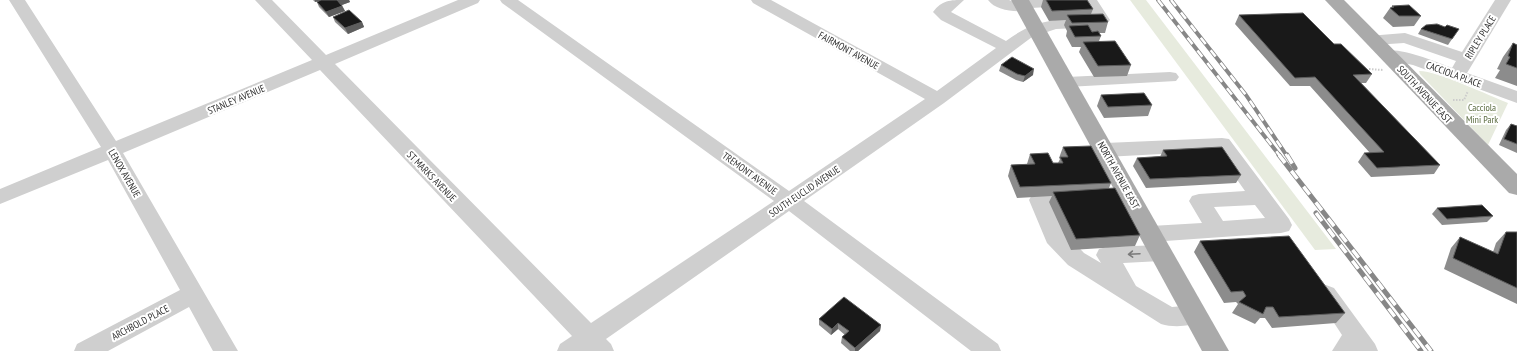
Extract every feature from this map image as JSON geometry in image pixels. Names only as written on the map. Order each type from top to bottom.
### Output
[{"type":"main road","name":"SOUTH AVENUE EAST","points":[[1334,0],[1374,40],[1388,63],[1517,187]]},
{"type":"main road","name":"NORTH AVENUE EAST","points":[[1022,4],[1067,82],[1216,351]]},
{"type":"street","name":"LENOX AVENUE","points":[[17,0],[112,150],[226,351]]},
{"type":"street","name":"ST MARKS AVENUE","points":[[263,0],[595,344]]},
{"type":"street","name":"STANLEY AVENUE","points":[[0,197],[472,0]]},
{"type":"street","name":"TREMONT AVENUE","points":[[508,0],[789,201],[989,351]]},
{"type":"street","name":"FAIRMONT AVENUE","points":[[759,0],[938,99]]},
{"type":"street","points":[[956,0],[941,12],[1008,48]]},
{"type":"street","points":[[996,0],[1012,7],[1022,4]]},
{"type":"street","name":"SOUTH EUCLID AVENUE","points":[[569,351],[595,344],[789,201],[938,99],[1026,34],[1054,24],[1099,22],[1102,20],[1094,4],[1084,0],[1022,4]]},
{"type":"street","name":"RIPLEY PLACE","points":[[1457,75],[1502,0]]},
{"type":"street","points":[[1374,40],[1404,38],[1466,59]]},
{"type":"street","name":"CACCIOLA PLACE","points":[[1388,63],[1418,61],[1517,97]]},
{"type":"street","points":[[1067,82],[1170,77]]},
{"type":"street","points":[[1105,150],[1222,144],[1281,225],[1217,229],[1107,255],[1128,292]]},
{"type":"street","points":[[1130,196],[1039,200],[1054,237],[1076,259],[1169,317],[1195,314]]},
{"type":"street","points":[[1217,229],[1199,201],[1260,197]]},
{"type":"street","points":[[1312,275],[1355,346]]},
{"type":"street","name":"ARCHBOLD PLACE","points":[[86,351],[194,293]]},
{"type":"path","points":[[1369,69],[1388,63]]},
{"type":"path","points":[[1450,100],[1464,100],[1469,87]]},
{"type":"green space","points":[[1130,0],[1146,0],[1336,249],[1315,250]]},
{"type":"green space","name":"Cacciola Mini Park","points":[[1419,71],[1449,79],[1508,103],[1488,145],[1420,74]]},
{"type":"building","points":[[321,0],[337,0],[342,6],[326,12],[317,2]]},
{"type":"building","points":[[1046,0],[1087,0],[1093,9],[1052,11]]},
{"type":"building","points":[[1409,5],[1421,16],[1399,16],[1390,8],[1394,7],[1392,6]]},
{"type":"building","points":[[349,10],[362,22],[345,28],[333,17]]},
{"type":"building","points":[[1303,13],[1334,44],[1341,44],[1372,74],[1353,75],[1440,165],[1377,168],[1364,153],[1384,152],[1315,77],[1295,78],[1239,15]]},
{"type":"building","points":[[1103,14],[1108,22],[1072,23],[1067,15]]},
{"type":"building","points":[[1437,24],[1445,27],[1447,25],[1459,29],[1452,39],[1421,29],[1426,25]]},
{"type":"building","points":[[1088,25],[1092,32],[1098,31],[1101,36],[1075,37],[1069,26]]},
{"type":"building","points":[[1115,41],[1131,65],[1098,66],[1083,42]]},
{"type":"building","points":[[1513,43],[1517,45],[1517,68],[1506,64],[1510,57],[1508,56]]},
{"type":"building","points":[[1012,57],[1034,69],[1025,76],[1017,74],[1001,65]]},
{"type":"building","points":[[1144,93],[1152,105],[1108,107],[1101,95]]},
{"type":"building","points":[[1511,124],[1517,126],[1517,144],[1504,139]]},
{"type":"building","points":[[1091,146],[1111,183],[1020,187],[1011,165],[1035,164],[1030,154],[1048,153],[1053,163],[1063,163],[1060,157],[1068,157],[1063,147]]},
{"type":"building","points":[[1222,147],[1241,175],[1150,179],[1137,158],[1167,156],[1163,150]]},
{"type":"building","points":[[1115,188],[1140,235],[1076,239],[1053,192]]},
{"type":"building","points":[[1482,205],[1493,216],[1447,219],[1437,208]]},
{"type":"building","points":[[1506,232],[1517,232],[1517,288],[1453,258],[1460,237],[1498,254]]},
{"type":"building","points":[[1289,236],[1345,313],[1279,317],[1273,307],[1266,307],[1263,314],[1239,302],[1246,296],[1243,291],[1231,292],[1200,241]]},
{"type":"building","points":[[844,297],[881,325],[855,348],[842,337],[849,331],[838,323],[832,329],[819,319]]},
{"type":"railway","points":[[1158,0],[1280,156]]},
{"type":"railway","points":[[1171,0],[1246,95],[1287,156]]},
{"type":"railway","points":[[1279,155],[1431,351]]},
{"type":"railway","points":[[1287,155],[1295,168]]},
{"type":"railway","points":[[1316,213],[1421,351]]}]
